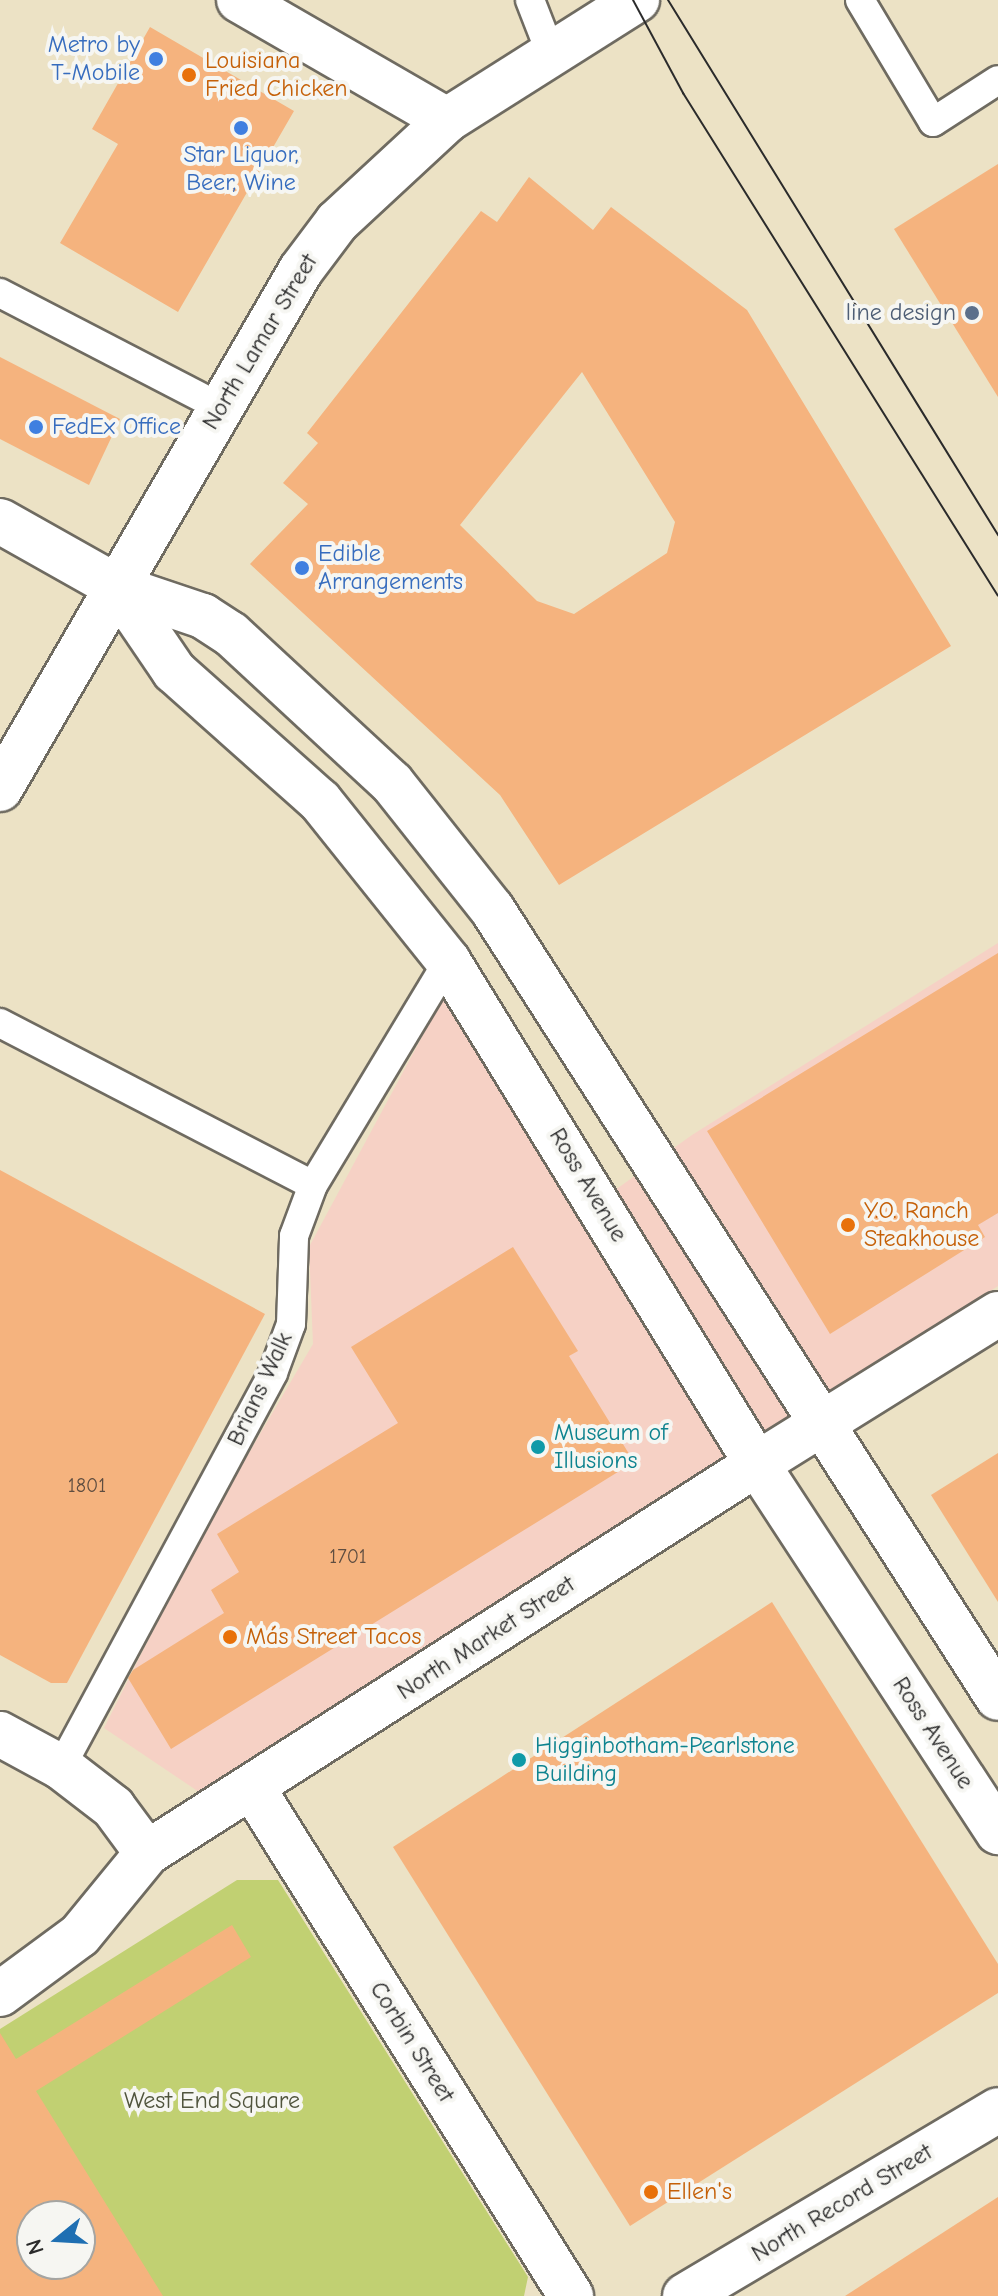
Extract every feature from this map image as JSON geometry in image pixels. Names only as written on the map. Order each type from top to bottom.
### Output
[{"type":"main road","points":[[239,0],[288,14],[447,120]]},
{"type":"main road","name":"North Lamar Street","points":[[0,789],[301,270],[337,222],[447,120],[637,0]]},
{"type":"main road","name":"Ross Avenue","points":[[0,521],[117,587],[203,616],[231,634],[392,783],[492,909],[825,1423],[998,1698]]},
{"type":"main road","name":"Ross Avenue","points":[[117,587],[174,671],[320,801],[448,961],[524,1080],[757,1464],[998,1832]]},
{"type":"main road","points":[[524,1080],[580,1044]]},
{"type":"main road","name":"North Market Street","points":[[0,1994],[80,1935],[147,1853],[998,1314]]},
{"type":"main road","points":[[0,1734],[61,1767],[113,1807],[147,1853]]},
{"type":"main road","name":"Corbin Street","points":[[252,1787],[571,2296]]},
{"type":"main road","name":"North Record Street","points":[[685,2296],[998,2110]]},
{"type":"lane","points":[[530,0],[551,54]]},
{"type":"lane","points":[[860,0],[933,122],[998,80]]},
{"type":"lane","points":[[0,293],[220,407]]},
{"type":"lane","name":"Brians Walk","points":[[61,1767],[273,1373],[291,1324],[294,1236],[313,1185],[448,961]]},
{"type":"lane","points":[[0,1023],[313,1185]]},
{"type":"shaded area","points":[[998,943],[998,1286],[202,1794],[104,1728],[203,1531],[313,1344],[309,1247],[445,994],[583,1213],[692,1135]]},
{"type":"green space","name":"West End Square","points":[[237,1880],[278,1880],[528,2277],[524,2296],[83,2296],[82,2280],[96,2280],[96,2200],[56,2200],[0,2162],[0,2029]]},
{"type":"building","points":[[150,27],[294,111],[178,312],[60,243],[118,144],[92,129]]},
{"type":"building","name":"line design","points":[[998,164],[998,397],[894,229]]},
{"type":"building","points":[[529,177],[593,230],[611,207],[747,310],[951,646],[559,885],[500,795],[250,564],[308,504],[283,483],[318,443],[307,433],[481,211],[497,222]],"holes":[[[582,372],[675,522],[667,553],[574,614],[537,601],[460,525]]]},
{"type":"building","points":[[0,357],[120,419],[89,485],[0,439]]},
{"type":"building","points":[[998,953],[998,1213],[978,1225],[985,1237],[830,1334],[707,1131]]},
{"type":"building","points":[[0,1170],[265,1314],[67,1683],[51,1683],[0,1655]]},
{"type":"building","points":[[513,1247],[578,1351],[569,1356],[634,1462],[171,1749],[128,1678],[133,1670],[224,1613],[211,1590],[239,1572],[217,1534],[398,1423],[351,1347]]},
{"type":"building","points":[[998,1453],[998,1602],[931,1495]]},
{"type":"building","points":[[772,1602],[998,1964],[998,1993],[630,2226],[393,1847]]},
{"type":"building","points":[[232,1925],[251,1957],[36,2091],[163,2296],[0,2296],[0,2033],[16,2059]]},
{"type":"building","points":[[998,2197],[998,2296],[845,2296]]},
{"type":"tram line","points":[[633,0],[683,93],[998,596]]},
{"type":"tram line","points":[[668,0],[998,535]]},
{"type":"place","name":"Metro by T-Mobile","points":[[156,59]]},
{"type":"place","name":"Louisiana Fried Chicken","points":[[189,75]]},
{"type":"place","name":"Star Liquor, Beer, Wine","points":[[241,128]]},
{"type":"place","name":"line design","points":[[972,313]]},
{"type":"place","name":"FedEx Office","points":[[36,427]]},
{"type":"place","name":"Edible Arrangements","points":[[302,568]]},
{"type":"place","name":"Y.O. Ranch Steakhouse","points":[[848,1225]]},
{"type":"place","name":"Museum of Illusions","points":[[538,1447]]},
{"type":"place","name":"Más Street Tacos","points":[[230,1637]]},
{"type":"place","name":"Higginbotham-Pearlstone Building","points":[[519,1760]]},
{"type":"place","name":"Ellen's","points":[[651,2192]]}]
